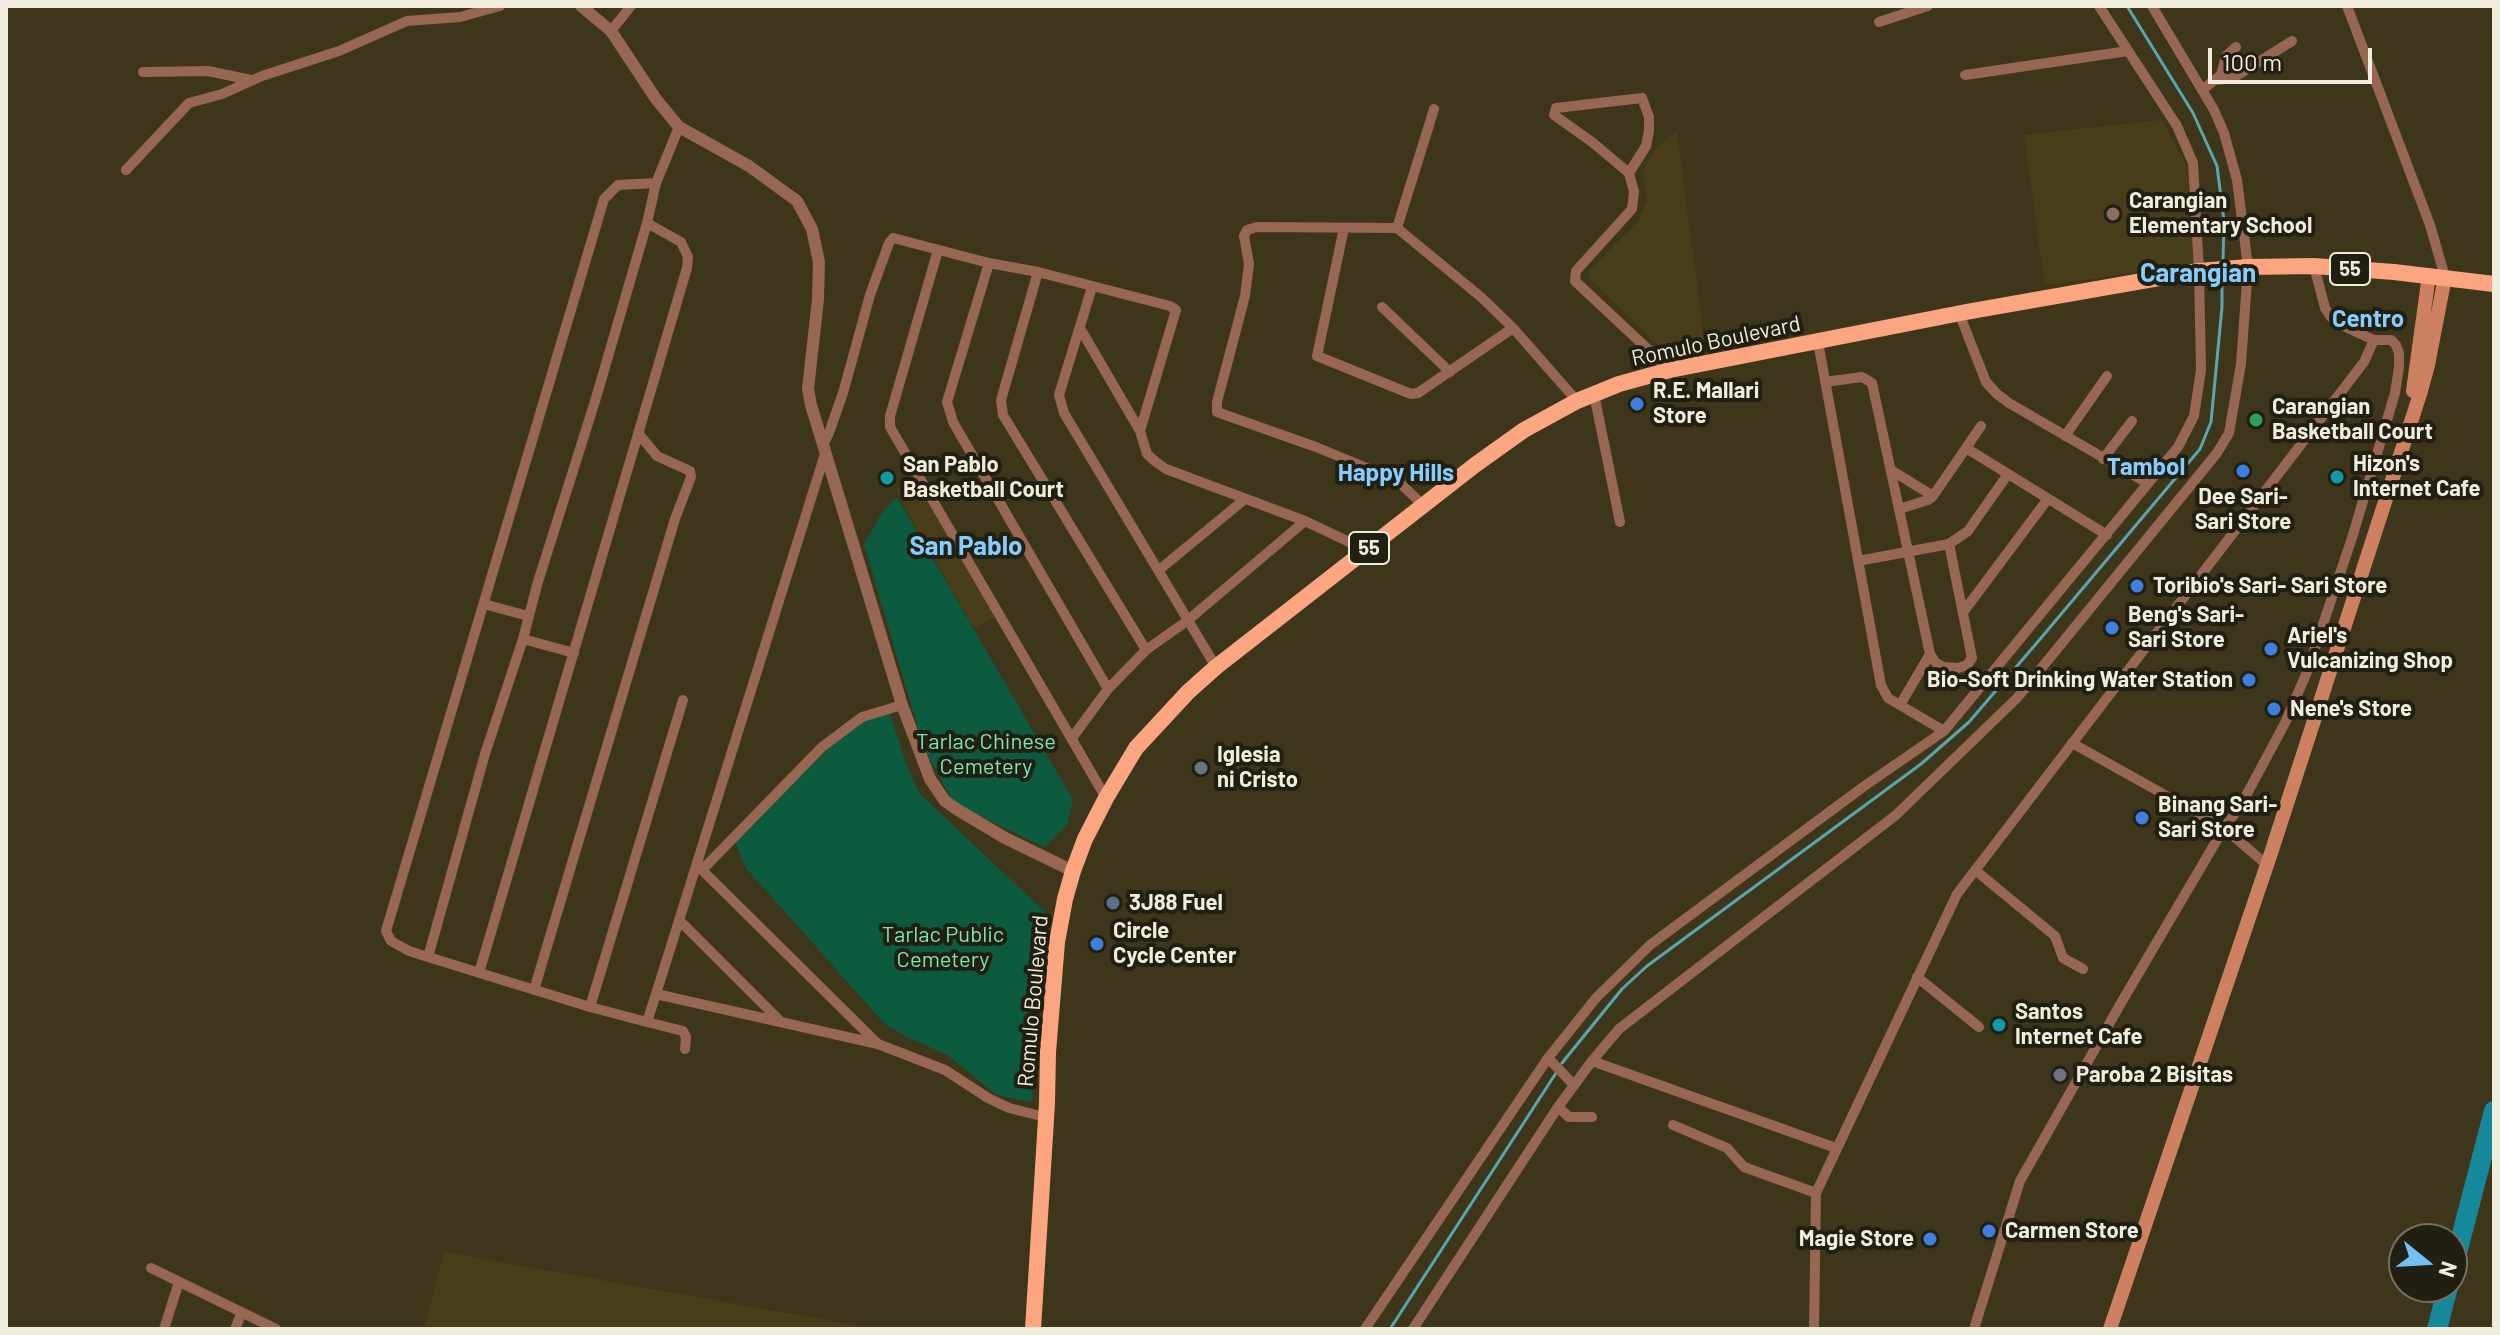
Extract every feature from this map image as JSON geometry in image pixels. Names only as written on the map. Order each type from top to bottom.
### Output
[{"type":"highway","name":"Romulo Boulevard","points":[[1033,1329],[1057,942],[1073,871],[1106,798],[1136,748],[1216,667],[1524,430],[1594,394],[1670,370],[1959,313],[2199,271],[2314,266],[2494,284]]},
{"type":"main road","points":[[2110,1329],[2267,865],[2413,411],[2412,395],[2444,277]]},
{"type":"street","points":[[126,170],[189,103],[339,51],[407,21],[460,17],[500,6]]},
{"type":"street","points":[[581,6],[611,31],[656,99],[679,127],[749,166],[797,201],[812,229],[819,262],[808,389],[902,705],[930,779],[945,801],[1005,838],[1073,871]]},
{"type":"street","points":[[611,31],[631,6]]},
{"type":"street","points":[[1879,22],[1928,6]]},
{"type":"street","points":[[1365,1329],[1548,1058],[1596,998],[1650,945],[1944,731],[2178,447],[2194,416],[2201,370],[2193,163],[2177,126],[2099,6]]},
{"type":"street","points":[[2347,6],[2430,225],[2444,277]]},
{"type":"street","points":[[1413,1329],[1558,1107],[1619,1029],[1896,815],[2027,686],[2217,453],[2229,433],[2241,364],[2248,267],[2237,180],[2224,133],[2155,7]]},
{"type":"street","points":[[2215,80],[2233,78],[2292,41]]},
{"type":"street","points":[[2202,90],[2223,72],[2227,54],[2236,47]]},
{"type":"street","points":[[1965,75],[2128,51]]},
{"type":"street","points":[[143,72],[208,71],[253,81]]},
{"type":"street","points":[[1629,173],[1646,146],[1649,131],[1649,117],[1642,98],[1556,108],[1554,115],[1629,173],[1634,192],[1632,209],[1576,271],[1575,281],[1670,370]]},
{"type":"street","points":[[1397,228],[1434,109]]},
{"type":"street","points":[[428,957],[485,754],[523,639],[647,223],[656,183],[679,127]]},
{"type":"street","points":[[656,183],[618,185],[604,199],[386,931],[391,941],[409,951],[590,1007],[683,1031],[685,1049]]},
{"type":"street","points":[[479,973],[687,268],[688,257],[681,242],[647,223]]},
{"type":"street","points":[[1423,505],[1391,478],[1217,412],[1245,296],[1249,264],[1244,236],[1247,230],[1257,227],[1397,228],[1481,297],[1513,328],[1577,401]]},
{"type":"street","points":[[1344,228],[1317,356],[1411,394],[1418,393],[1513,328]]},
{"type":"street","points":[[647,1022],[679,920],[699,869],[870,295],[893,238],[989,263],[1038,272],[1176,310],[1140,431]]},
{"type":"street","points":[[938,250],[890,416],[890,427],[1106,798]]},
{"type":"street","points":[[989,263],[947,402],[953,422],[1108,689]]},
{"type":"street","points":[[1974,1329],[2020,1181],[2121,1003],[2224,828],[2241,805],[2285,723],[2307,672],[2352,538],[2395,393],[2399,367],[2396,345],[2391,340],[2374,340],[2331,317],[2325,308],[2314,266]]},
{"type":"street","points":[[1038,272],[1001,400],[1003,415],[1146,650]]},
{"type":"street","points":[[1092,287],[1059,395],[1064,413],[1216,667]]},
{"type":"street","points":[[1382,307],[1450,372]]},
{"type":"street","points":[[1959,313],[1986,382],[2009,403],[2147,483]]},
{"type":"street","points":[[1080,328],[1140,431],[1147,454],[1166,469],[1305,521],[1366,550]]},
{"type":"street","points":[[1814,1329],[1816,1193],[1957,894],[2364,362],[2374,340]]},
{"type":"street","points":[[1818,342],[1881,685],[1888,698],[1944,731]]},
{"type":"street","points":[[2065,436],[2107,376]]},
{"type":"street","points":[[1825,382],[1862,377],[1872,383],[1930,654],[1936,663],[1958,668],[1967,665],[1972,658],[1949,544]]},
{"type":"street","points":[[1594,394],[1620,522]]},
{"type":"street","points":[[2103,459],[2132,421]]},
{"type":"street","points":[[1899,509],[1933,496],[1981,426]]},
{"type":"street","points":[[534,990],[675,519],[691,477],[690,471],[657,456],[638,433]]},
{"type":"street","points":[[1966,448],[2107,535]]},
{"type":"street","points":[[1891,470],[1933,496]]},
{"type":"street","points":[[1858,561],[1949,544],[1968,531],[2008,474]]},
{"type":"street","points":[[1159,570],[1245,499]]},
{"type":"street","points":[[1964,611],[2047,500]]},
{"type":"street","points":[[1072,738],[1108,689],[1146,650],[1187,621],[1305,521]]},
{"type":"street","points":[[484,604],[528,616]]},
{"type":"street","points":[[523,639],[574,653]]},
{"type":"street","points":[[1900,705],[1930,654]]},
{"type":"street","points":[[590,1007],[683,700]]},
{"type":"street","points":[[699,869],[822,747],[862,717],[902,705]]},
{"type":"street","points":[[2072,743],[2224,828],[2267,865]]},
{"type":"street","points":[[699,869],[878,1044]]},
{"type":"street","points":[[1975,870],[2055,936],[2063,958],[2083,969]]},
{"type":"street","points":[[679,920],[779,1020]]},
{"type":"street","points":[[1917,977],[1979,1027]]},
{"type":"street","points":[[656,994],[878,1044],[945,1070],[1009,1108],[1045,1117]]},
{"type":"street","points":[[1548,1058],[1574,1085]]},
{"type":"street","points":[[1592,1061],[1836,1148]]},
{"type":"street","points":[[1558,1107],[1569,1117],[1592,1117]]},
{"type":"street","points":[[1673,1125],[1727,1148],[1744,1167],[1816,1193]]},
{"type":"street","points":[[151,1268],[276,1329]]},
{"type":"street","points":[[164,1329],[179,1282]]},
{"type":"street","points":[[235,1329],[242,1312]]},
{"type":"shaded area","name":"Carangian Elementary School","points":[[2162,120],[2186,164],[2195,265],[2045,285],[2024,135]]},
{"type":"shaded area","points":[[1677,131],[1705,349],[1668,355],[1590,279],[1588,272],[1638,221],[1647,201],[1643,170],[1657,147]]},
{"type":"shaded area","points":[[912,474],[997,616],[974,628],[895,490]]},
{"type":"shaded area","points":[[444,1252],[876,1329],[424,1329]]},
{"type":"green space","name":"Tarlac Chinese Cemetery","points":[[897,497],[1073,800],[1067,825],[1044,847],[954,803],[924,749],[864,544],[881,514]]},
{"type":"green space","name":"Tarlac Public Cemetery","points":[[888,708],[907,766],[920,794],[1046,913],[1040,961],[1032,1102],[997,1095],[946,1054],[908,1038],[883,1022],[745,867],[734,840],[864,715]]},
{"type":"waterway","points":[[2127,6],[2193,113],[2217,166],[2224,221],[2223,260]]},
{"type":"waterway","points":[[1562,1063],[1622,989],[1647,966],[1921,764],[1969,722],[2041,638],[2200,449],[2211,422],[2222,284]]},
{"type":"waterway","points":[[1390,1329],[1556,1073]]},
{"type":"waterway","points":[[2465,1223],[2494,1111]]},
{"type":"waterway","points":[[2437,1329],[2444,1303]]},
{"type":"place","name":"Carangian Elementary School","points":[[2113,214]]},
{"type":"place","name":"R.E. Mallari Store","points":[[1637,404]]},
{"type":"place","name":"Carangian Basketball Court","points":[[2256,420]]},
{"type":"place","name":"Dee Sari- Sari Store","points":[[2243,471]]},
{"type":"place","name":"Hizon's Internet Cafe","points":[[2337,477]]},
{"type":"place","name":"San Pablo Basketball Court","points":[[887,478]]},
{"type":"place","name":"Toribio's Sari- Sari Store","points":[[2137,586]]},
{"type":"place","name":"Beng's Sari- Sari Store","points":[[2112,628]]},
{"type":"place","name":"Ariel's Vulcanizing Shop","points":[[2271,649]]},
{"type":"place","name":"Bio-Soft Drinking Water Station","points":[[2249,680]]},
{"type":"place","name":"Nene's Store","points":[[2274,709]]},
{"type":"place","name":"Iglesia ni Cristo","points":[[1201,768]]},
{"type":"place","name":"Binang Sari- Sari Store","points":[[2142,818]]},
{"type":"place","name":"3J88 Fuel","points":[[1113,903]]},
{"type":"place","name":"Circle Cycle Center","points":[[1097,944]]},
{"type":"place","name":"Santos Internet Cafe","points":[[1999,1025]]},
{"type":"place","name":"Paroba 2 Bisitas","points":[[2060,1075]]},
{"type":"place","name":"Carmen Store","points":[[1989,1231]]},
{"type":"place","name":"Magie Store","points":[[1930,1239]]},
{"type":"district","name":"Carangian","points":[[2198,273]]},
{"type":"district","name":"Centro","points":[[2368,319]]},
{"type":"district","name":"Tambol","points":[[2146,467]]},
{"type":"district","name":"Happy Hills","points":[[1396,473]]},
{"type":"district","name":"San Pablo","points":[[966,546]]}]
